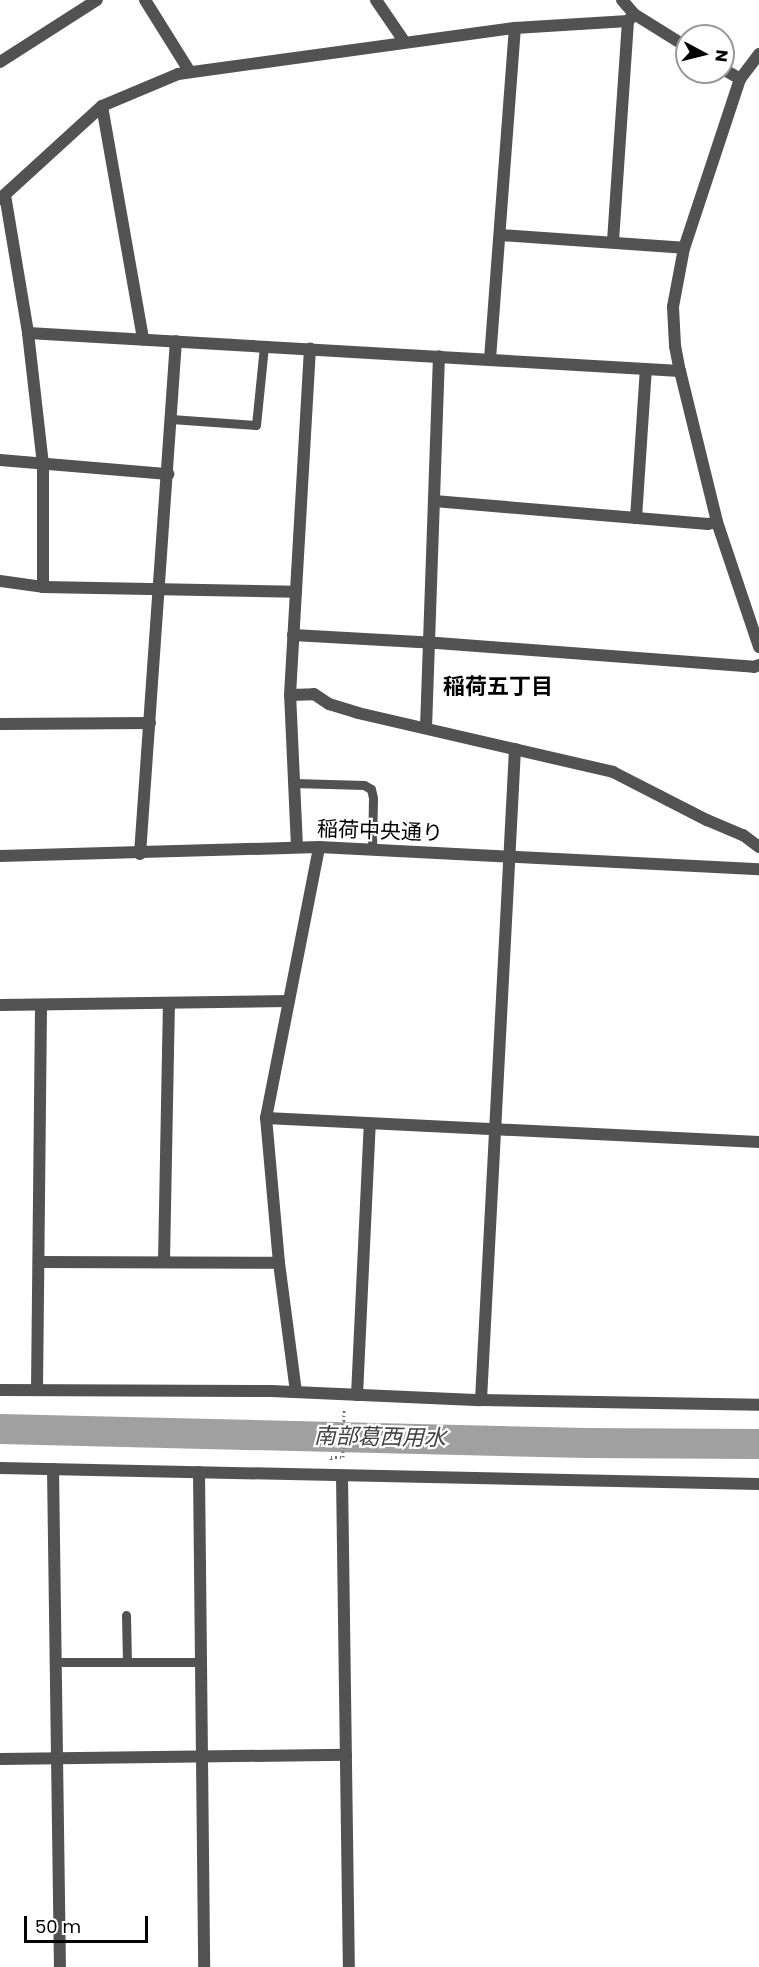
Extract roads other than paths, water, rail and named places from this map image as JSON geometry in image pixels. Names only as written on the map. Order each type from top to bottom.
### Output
[{"type":"street","points":[[0,62],[97,0]]},
{"type":"street","points":[[145,0],[190,72]]},
{"type":"street","points":[[376,0],[404,41]]},
{"type":"street","points":[[613,242],[631,17],[622,0]]},
{"type":"street","points":[[44,587],[43,464],[28,333],[2,197],[102,106],[178,74],[404,41],[515,28],[631,17],[675,41]]},
{"type":"street","points":[[490,358],[515,28]]},
{"type":"street","points":[[759,54],[740,79],[684,248],[673,307],[675,346],[680,371],[717,522],[759,647]]},
{"type":"street","points":[[735,76],[740,79]]},
{"type":"street","points":[[102,106],[143,339]]},
{"type":"street","points":[[500,235],[684,248]]},
{"type":"street","points":[[28,333],[490,358],[680,371]]},
{"type":"street","points":[[140,854],[176,341]]},
{"type":"street","points":[[297,847],[290,695],[310,349]]},
{"type":"street","points":[[426,728],[439,356]]},
{"type":"street","points":[[636,518],[646,369]]},
{"type":"street","points":[[0,460],[168,474]]},
{"type":"street","points":[[434,501],[708,524],[717,522]]},
{"type":"street","points":[[0,581],[44,587],[296,592]]},
{"type":"street","points":[[293,635],[429,642],[754,668],[759,665]]},
{"type":"street","points":[[290,695],[314,694],[329,704],[348,710],[613,772],[707,820],[743,835],[759,847]]},
{"type":"street","points":[[0,724],[150,723]]},
{"type":"street","points":[[481,1400],[515,749]]},
{"type":"street","points":[[296,1392],[279,1263],[266,1118],[319,847]]},
{"type":"street","name":"稲荷中央通り","points":[[0,856],[140,854],[319,847],[759,869]]},
{"type":"street","points":[[0,1005],[289,1001]]},
{"type":"street","points":[[164,1261],[169,1003]]},
{"type":"street","points":[[37,1390],[41,1005]]},
{"type":"street","points":[[266,1118],[759,1142]]},
{"type":"street","points":[[357,1395],[370,1124]]},
{"type":"street","points":[[39,1263],[164,1261],[279,1263]]},
{"type":"street","points":[[0,1390],[296,1392],[481,1400],[759,1405]]},
{"type":"street","points":[[0,1468],[759,1484]]},
{"type":"street","points":[[53,1469],[60,1967]]},
{"type":"street","points":[[199,1472],[204,1967]]},
{"type":"street","points":[[342,1476],[349,1967]]},
{"type":"street","points":[[0,1759],[346,1755]]},
{"type":"lane","points":[[171,419],[256,426],[264,346]]},
{"type":"lane","points":[[294,783],[364,785],[371,789],[373,798],[372,849]]},
{"type":"lane","points":[[126,1615],[127,1662]]},
{"type":"lane","points":[[56,1662],[201,1662]]},
{"type":"waterway","name":"南部葛西用水","points":[[0,1429],[587,1443],[759,1444]]},
{"type":"district","name":"稲荷五丁目","points":[[498,687]]}]
